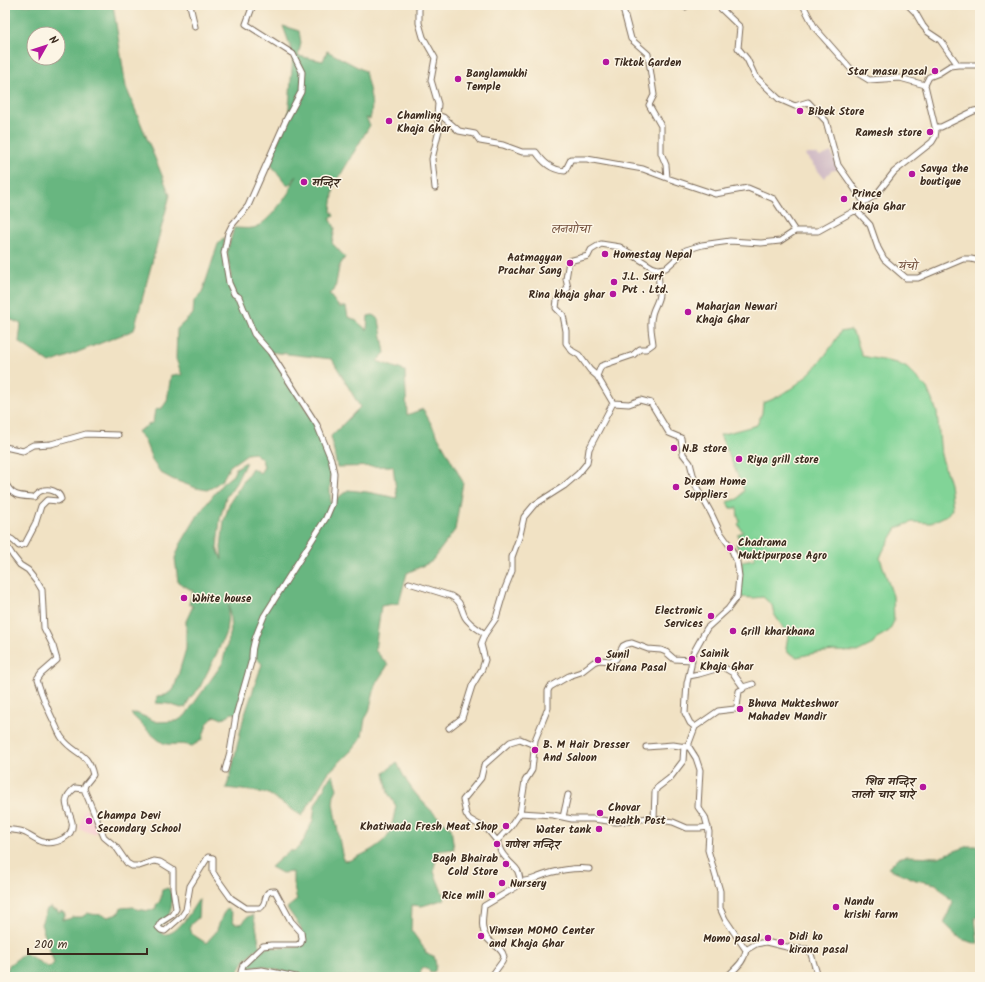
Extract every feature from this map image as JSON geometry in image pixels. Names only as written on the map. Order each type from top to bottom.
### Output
[{"type":"street","points":[[190,5],[195,27]]},
{"type":"street","points":[[225,770],[230,752],[236,715],[258,631],[264,616],[326,518],[332,504],[334,473],[331,459],[318,425],[270,352],[254,334],[239,297],[234,294],[229,283],[224,253],[228,233],[232,225],[248,206],[286,120],[302,92],[302,72],[293,54],[246,24],[253,5]]},
{"type":"street","points":[[419,5],[419,23],[423,37],[435,58],[431,80],[438,104],[437,115],[439,130],[432,159],[435,188]]},
{"type":"street","points":[[622,5],[631,38],[648,54],[654,95],[649,105],[661,126],[661,153],[666,164],[667,178]]},
{"type":"street","points":[[683,5],[684,7],[688,5]]},
{"type":"street","points":[[717,5],[740,27],[738,48],[755,76],[779,99],[795,106],[808,102],[826,121],[838,165],[864,202]]},
{"type":"street","points":[[803,5],[815,28],[851,69],[869,80],[900,78],[925,85]]},
{"type":"street","points":[[908,5],[915,12],[922,26],[940,40],[958,65]]},
{"type":"street","points":[[613,403],[597,376],[590,370],[579,355],[572,351],[566,343],[566,331],[563,315],[556,308],[557,300],[568,288],[566,279],[569,261],[588,256],[591,250],[601,244],[620,247],[648,265],[658,269],[666,268],[686,250],[702,245],[730,241],[761,243],[780,241],[795,231],[818,231],[856,210],[864,202],[876,195],[894,172],[932,142],[935,137],[935,127],[925,85],[929,77],[950,66],[972,64],[980,65]]},
{"type":"street","points":[[935,127],[941,126],[974,110],[980,110]]},
{"type":"street","points":[[437,115],[443,117],[459,131],[475,134],[480,141],[503,145],[522,152],[536,152],[543,162],[561,171],[565,171],[571,159],[587,159],[643,169],[715,194],[748,188],[774,199],[795,231]]},
{"type":"street","points":[[856,210],[870,225],[878,248],[884,259],[906,278],[918,278],[963,259],[980,261]]},
{"type":"street","points":[[597,376],[601,366],[633,355],[640,349],[646,349],[653,344],[651,317],[655,305],[659,299],[658,269]]},
{"type":"street","points":[[613,403],[629,404],[640,400],[651,403],[669,433],[681,438],[683,454],[690,463],[696,486],[720,532],[730,546],[737,562],[739,576],[737,597],[728,609],[707,628],[692,655],[687,683],[685,714],[690,723],[695,727]]},
{"type":"street","points":[[448,728],[462,718],[472,686],[482,669],[484,660],[481,644],[485,634],[496,618],[512,571],[512,557],[520,535],[524,517],[534,505],[564,486],[586,466],[589,457],[589,449],[613,403]]},
{"type":"street","points":[[5,447],[23,451],[34,445],[51,444],[86,434],[118,435]]},
{"type":"street","points":[[5,482],[9,491],[15,495],[34,497],[39,492],[44,490],[57,492],[60,494],[61,498],[58,501],[47,500],[41,506],[35,525],[25,544],[19,546],[14,540],[5,537]]},
{"type":"street","points":[[5,543],[20,565],[28,570],[42,590],[44,628],[53,646],[57,660],[41,674],[37,680],[43,698],[62,738],[75,751],[86,758],[91,765],[92,775],[84,789],[104,836],[116,846],[127,863],[132,866],[139,866],[154,861],[160,862],[173,870],[176,909],[172,915],[158,925],[158,927],[161,930],[165,930],[182,916],[186,910],[189,900],[190,886],[208,857],[213,858],[213,872],[235,901],[246,908],[260,908],[264,904],[266,893],[269,891],[275,891],[291,921],[302,935],[300,943],[297,944],[263,946],[243,965],[241,972],[247,973],[262,970],[296,977]]},
{"type":"street","points":[[409,583],[457,599],[465,617],[471,624],[485,634]]},
{"type":"street","points":[[496,841],[511,826],[520,813],[525,781],[532,770],[534,745],[548,708],[548,691],[550,687],[569,676],[581,672],[598,660],[612,661],[616,659],[623,646],[632,643],[648,649],[666,652],[674,660],[692,660]]},
{"type":"street","points":[[689,676],[723,667],[733,673],[744,686]]},
{"type":"street","points":[[654,818],[655,792],[657,788],[670,778],[683,761],[695,727],[718,711],[735,709],[737,707],[739,691],[743,689],[744,686],[753,684]]},
{"type":"street","points":[[491,977],[504,957],[502,951],[487,939],[484,932],[482,925],[484,906],[516,887],[520,882],[518,870],[500,851],[496,841],[488,830],[469,819],[466,814],[463,800],[481,778],[484,765],[503,747],[510,742],[520,739],[534,745]]},
{"type":"street","points":[[646,747],[673,745],[687,747],[696,758],[700,770],[698,807],[705,817],[708,827],[708,850],[720,891],[720,908],[724,919],[746,950]]},
{"type":"street","points":[[5,829],[20,831],[42,842],[50,843],[63,840],[71,831],[72,827],[72,822],[66,806],[68,797],[75,788],[84,789]]},
{"type":"street","points":[[563,817],[568,795]]},
{"type":"street","points":[[520,813],[616,822],[629,822],[654,818],[673,822],[687,828],[708,827]]},
{"type":"street","points":[[520,882],[529,882],[558,871],[588,868]]},
{"type":"street","points":[[727,977],[743,960],[746,950],[756,944],[766,942],[795,949],[807,949],[810,951],[818,977]]},
{"type":"shaded area","points":[[831,152],[839,169],[831,171],[824,178],[805,155],[817,154],[820,157]]},
{"type":"shaded area","name":"Champa Devi Secondary School","points":[[85,809],[93,814],[100,830],[94,834],[79,829]]},
{"type":"green space","points":[[5,5],[113,5],[126,87],[170,195],[134,330],[50,363],[19,342],[21,324],[5,317]]},
{"type":"green space","points":[[283,26],[299,31],[301,43],[298,56],[323,61],[327,51],[365,71],[372,107],[370,119],[366,118],[370,125],[334,186],[331,211],[334,216],[330,218],[335,228],[332,243],[345,257],[339,267],[335,289],[329,294],[339,307],[346,307],[348,317],[354,319],[367,330],[368,316],[373,315],[379,320],[385,353],[377,361],[405,371],[407,415],[423,409],[463,482],[455,530],[431,562],[407,573],[399,603],[381,606],[375,650],[388,665],[376,683],[369,712],[365,719],[362,736],[351,751],[328,773],[302,816],[267,793],[226,788],[230,777],[243,720],[262,664],[254,656],[252,659],[240,714],[232,713],[222,719],[215,716],[207,724],[202,740],[192,746],[182,744],[166,744],[162,742],[131,714],[136,713],[157,722],[177,721],[185,716],[222,664],[231,631],[229,605],[226,632],[218,651],[199,689],[190,698],[186,707],[181,708],[169,704],[156,703],[157,696],[166,695],[174,689],[186,649],[186,621],[193,606],[189,604],[193,591],[178,582],[175,558],[180,545],[198,515],[222,484],[233,475],[236,468],[246,462],[236,483],[226,497],[220,519],[217,548],[222,560],[221,547],[224,521],[230,502],[252,468],[260,473],[264,467],[262,459],[254,453],[247,454],[230,466],[223,479],[213,487],[207,490],[196,488],[161,473],[153,462],[144,439],[137,432],[153,422],[155,410],[162,408],[167,401],[171,375],[182,375],[176,359],[177,329],[193,314],[194,301],[202,293],[218,244],[225,237],[223,252],[230,284],[231,276],[227,252],[234,228],[253,228],[263,223],[273,213],[289,192],[297,176],[288,186],[268,161],[288,120],[293,54]],"holes":[[[270,352],[332,359],[360,407],[331,436],[337,467],[393,466],[397,498],[348,490],[331,505],[331,469],[315,423]]]},
{"type":"green space","points":[[850,330],[855,336],[862,356],[897,363],[907,368],[927,388],[937,412],[941,455],[950,484],[953,508],[949,514],[931,523],[912,522],[897,528],[883,551],[880,558],[893,596],[894,621],[889,631],[877,638],[873,644],[857,652],[835,651],[797,657],[787,652],[786,648],[788,635],[774,614],[772,605],[763,597],[739,597],[741,589],[742,561],[754,559],[755,551],[741,554],[736,544],[739,543],[738,534],[743,532],[738,524],[740,522],[737,508],[730,508],[727,502],[738,499],[744,490],[720,435],[757,425],[762,413],[763,403],[775,398],[798,384],[826,354],[840,332]]},
{"type":"green space","points":[[397,762],[413,790],[434,814],[451,828],[454,849],[437,851],[434,872],[445,899],[422,906],[412,905],[411,930],[425,950],[426,954],[434,956],[436,965],[435,971],[430,973],[429,970],[423,968],[420,973],[422,977],[306,977],[262,966],[247,968],[246,966],[266,947],[298,947],[304,936],[299,925],[287,908],[297,900],[293,883],[293,872],[282,873],[271,867],[289,851],[294,851],[298,848],[304,840],[313,820],[315,805],[330,777],[333,775],[337,789],[334,795],[333,804],[343,860],[348,861],[378,846],[390,831],[396,806],[388,793],[384,773]]},
{"type":"green space","points":[[969,846],[980,846],[980,916],[975,918],[978,944],[961,939],[944,923],[953,902],[936,884],[916,880],[888,868],[898,858],[906,856],[938,857]]},
{"type":"green space","points":[[168,888],[172,898],[171,910],[160,928],[162,934],[168,934],[179,927],[199,899],[198,918],[191,924],[189,929],[192,934],[206,943],[216,932],[223,914],[227,909],[231,912],[234,923],[242,924],[247,917],[253,915],[260,947],[247,958],[238,973],[241,976],[259,973],[277,977],[5,977],[9,965],[25,953],[49,968],[54,963],[41,924],[47,909],[51,907],[59,913],[61,911],[65,914],[62,920],[72,917],[82,917],[88,913],[108,917],[118,914],[121,908],[134,907],[136,909],[149,911],[156,908],[156,905],[160,901],[162,890]]},
{"type":"place","name":"Tiktok Garden","points":[[606,62]]},
{"type":"place","name":"Star masu pasal","points":[[935,71]]},
{"type":"place","name":"Banglamukhi Temple","points":[[458,79]]},
{"type":"place","name":"Bibek Store","points":[[800,111]]},
{"type":"place","name":"Chamling Khaja Ghar","points":[[389,121]]},
{"type":"place","name":"Ramesh store","points":[[930,132]]},
{"type":"place","name":"Savya the boutique","points":[[912,174]]},
{"type":"place","name":"मन्दिर","points":[[304,182]]},
{"type":"place","name":"Prince Khaja Ghar","points":[[844,199]]},
{"type":"place","name":"Homestay Nepal","points":[[605,254]]},
{"type":"place","name":"Aatmagyan Prachar Sang","points":[[570,263]]},
{"type":"place","name":"J.L. Surf Pvt . Ltd.","points":[[614,282]]},
{"type":"place","name":"Rina khaja ghar","points":[[613,294]]},
{"type":"place","name":"Maharjan Newari Khaja Ghar","points":[[688,312]]},
{"type":"place","name":"N.B store","points":[[674,448]]},
{"type":"place","name":"Riya grill store","points":[[739,459]]},
{"type":"place","name":"Dream Home Suppliers","points":[[676,487]]},
{"type":"place","name":"Chadrama Muktipurpose Agro","points":[[730,548]]},
{"type":"place","name":"White house","points":[[184,598]]},
{"type":"place","name":"Electronic Services","points":[[711,616]]},
{"type":"place","name":"Grill kharkhana","points":[[733,631]]},
{"type":"place","name":"Sainik Khaja Ghar","points":[[692,659]]},
{"type":"place","name":"Sunil Kirana Pasal","points":[[598,660]]},
{"type":"place","name":"Bhuva Mukteshwor Mahadev Mandir","points":[[740,709]]},
{"type":"place","name":"B. M Hair Dresser And Saloon","points":[[535,750]]},
{"type":"place","name":"शिव मन्दिर तालो चार घारे","points":[[923,787]]},
{"type":"place","name":"Chovar Health Post","points":[[600,813]]},
{"type":"place","name":"Champa Devi Secondary School","points":[[89,821]]},
{"type":"place","name":"Khatiwada Fresh Meat Shop","points":[[506,826]]},
{"type":"place","name":"Water tank","points":[[599,829]]},
{"type":"place","name":"गणेश मन्दिर","points":[[497,844]]},
{"type":"place","name":"Bagh Bhairab Cold Store","points":[[506,864]]},
{"type":"place","name":"Nursery","points":[[502,883]]},
{"type":"place","name":"Rice mill","points":[[492,895]]},
{"type":"place","name":"Nandu krishi farm","points":[[836,907]]},
{"type":"place","name":"Vimsen MOMO Center and Khaja Ghar","points":[[481,936]]},
{"type":"place","name":"Momo pasal","points":[[768,938]]},
{"type":"place","name":"Didi ko kirana pasal","points":[[781,942]]},
{"type":"district","name":"लनगोचा","points":[[571,229]]},
{"type":"district","name":"यंचो","points":[[908,266]]}]
